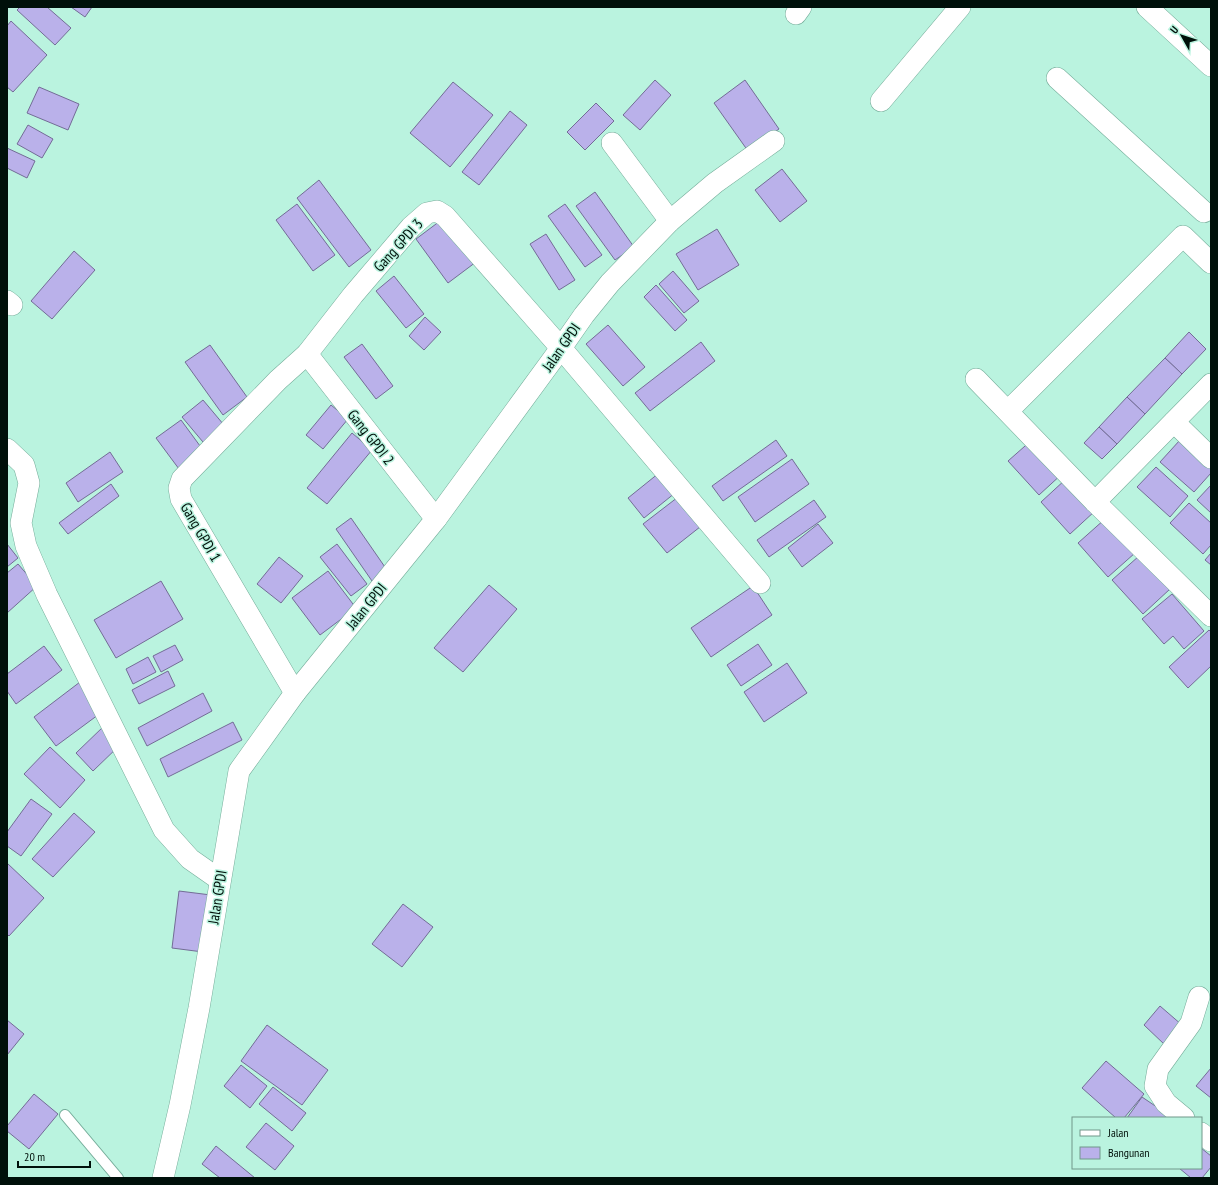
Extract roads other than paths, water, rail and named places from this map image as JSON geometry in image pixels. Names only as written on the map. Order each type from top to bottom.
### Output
[{"type":"street","points":[[881,101],[960,7]]},
{"type":"street","points":[[1147,7],[1211,66]]},
{"type":"street","points":[[1008,411],[1183,236],[1207,208],[1057,78]]},
{"type":"street","name":"Jalan GPDI","points":[[163,1178],[180,1105],[198,1015],[239,771],[295,693],[436,519],[584,315],[610,283],[670,221],[715,182],[774,141]]},
{"type":"street","points":[[612,143],[670,221]]},
{"type":"street","name":"Gang GPDI 3","points":[[307,354],[353,295],[411,227],[427,213],[437,211],[445,216],[561,348]]},
{"type":"street","points":[[1183,236],[1211,263]]},
{"type":"street","points":[[561,348],[760,583]]},
{"type":"street","name":"Gang GPDI 2","points":[[307,354],[436,519]]},
{"type":"street","name":"Gang GPDI 1","points":[[295,693],[181,499],[179,488],[182,480],[278,380],[307,354]]},
{"type":"street","points":[[976,379],[1096,502],[1211,616]]},
{"type":"street","points":[[1096,502],[1211,384]]},
{"type":"street","points":[[1174,422],[1211,458]]},
{"type":"street","points":[[7,449],[24,465],[29,483],[20,523],[26,546],[47,595],[164,830],[190,859],[220,880]]},
{"type":"street","points":[[1183,1117],[1166,1103],[1155,1086],[1158,1069],[1191,1023],[1199,997]]},
{"type":"street","points":[[1202,1134],[1211,1141]]},
{"type":"lane","points":[[65,1115],[118,1178]]}]
